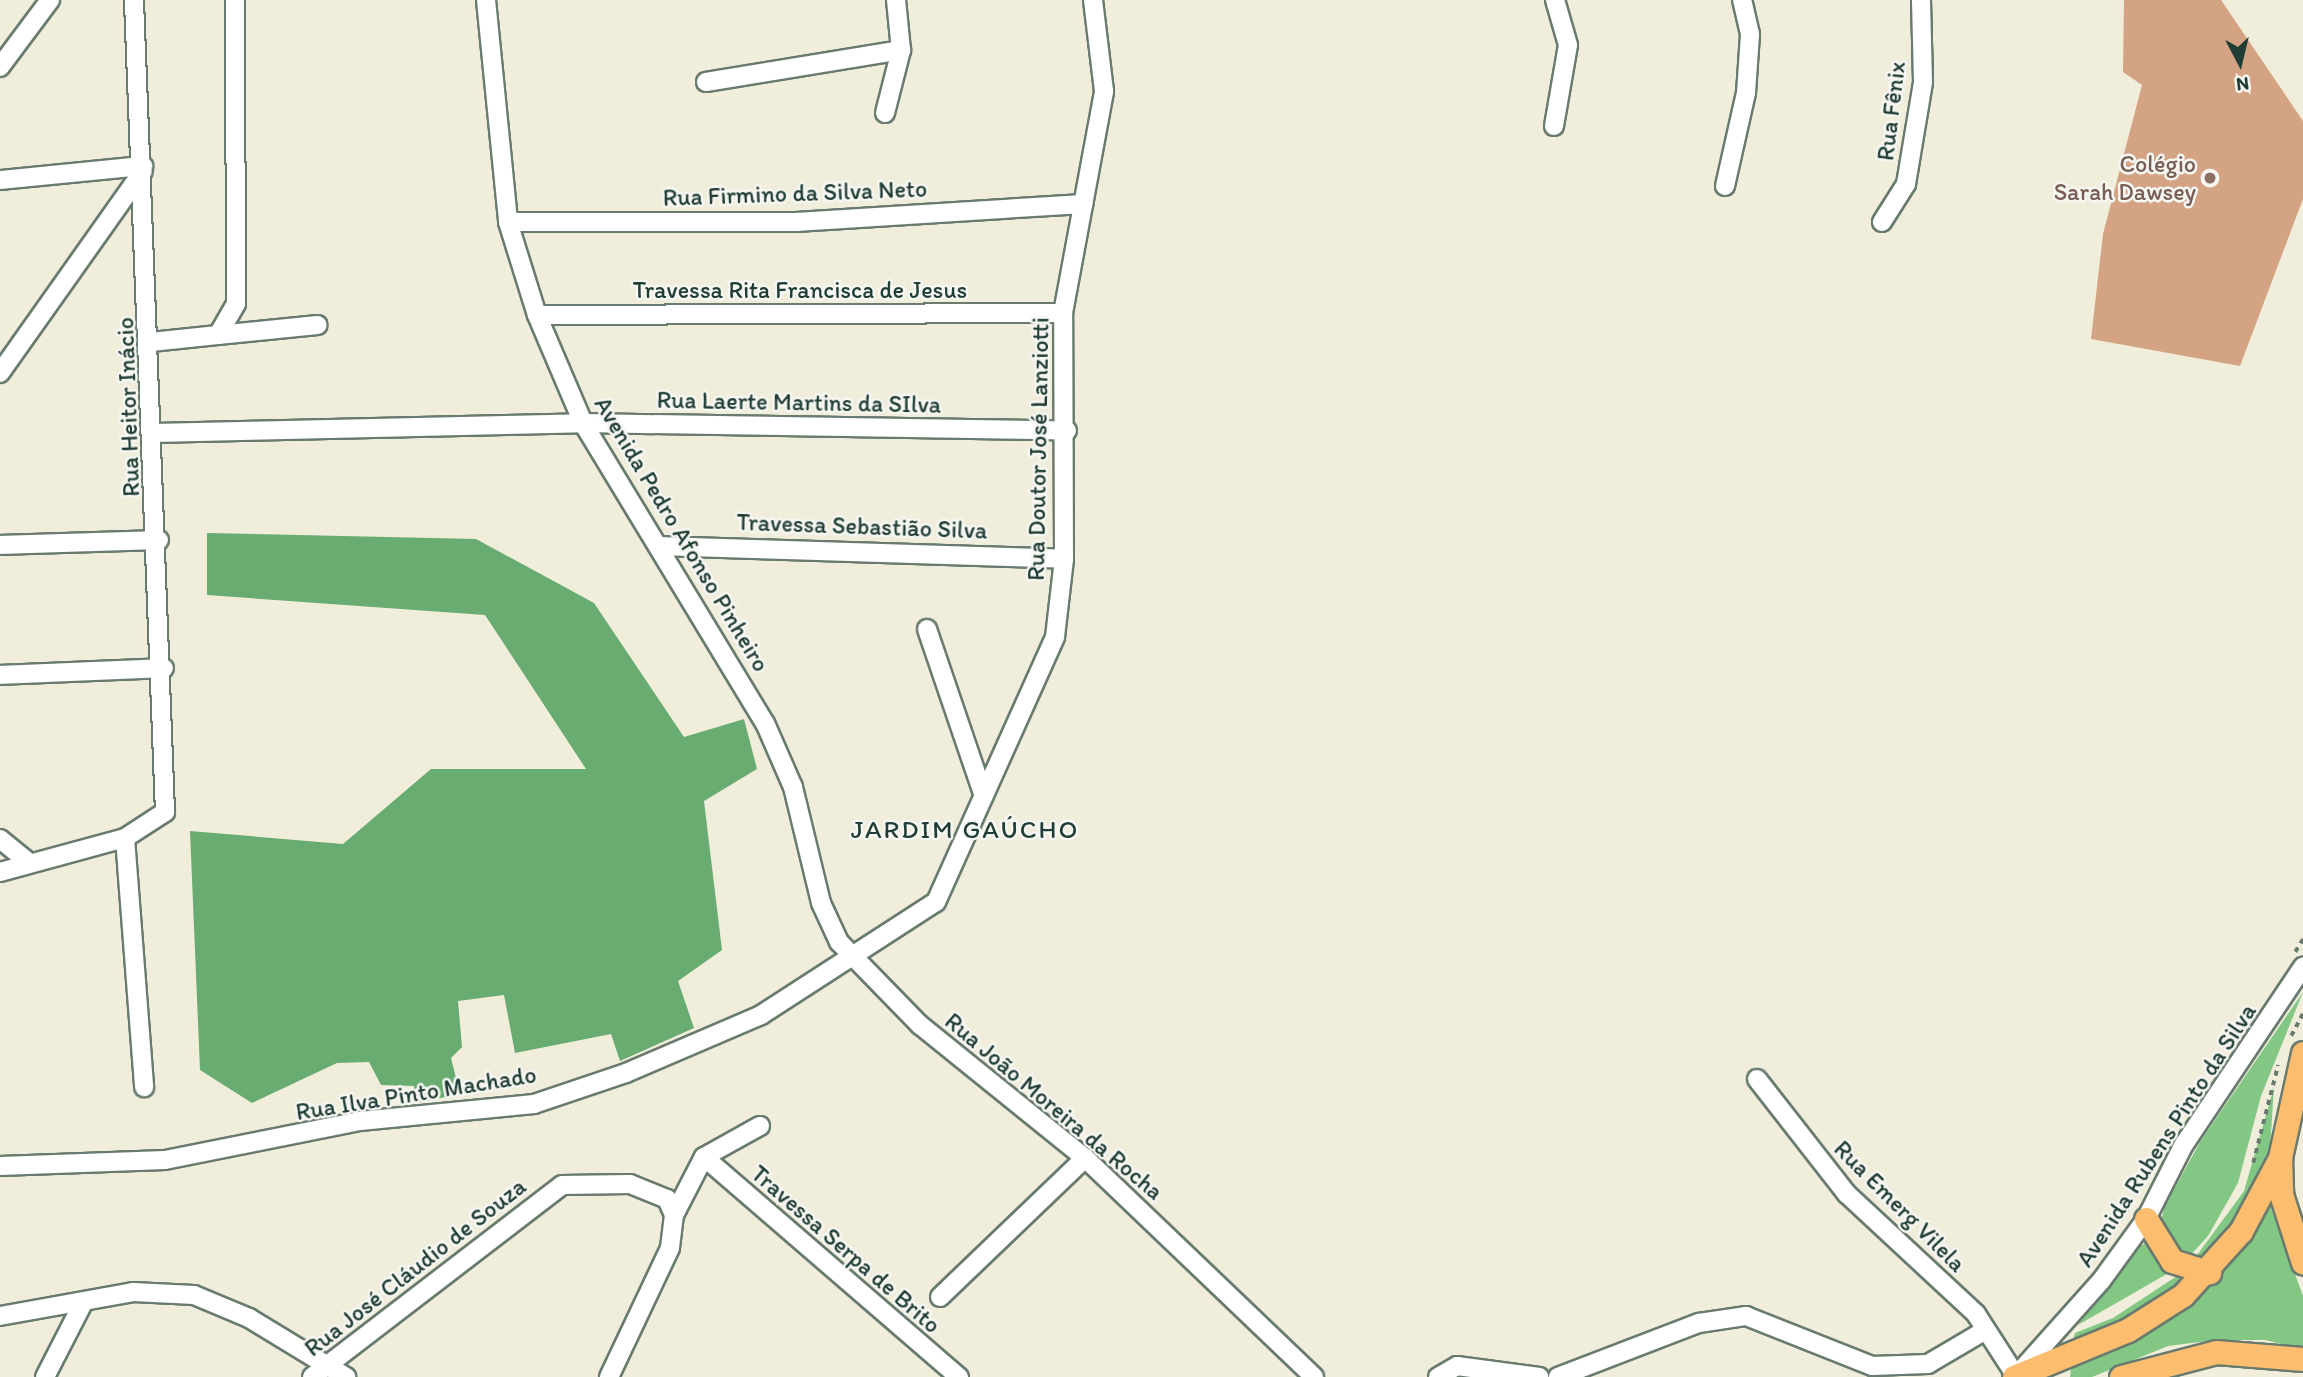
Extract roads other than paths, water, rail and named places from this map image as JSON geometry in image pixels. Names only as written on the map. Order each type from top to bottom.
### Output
[{"type":"main road","points":[[2291,1050],[2280,1158],[2281,1194],[2303,1263]]},
{"type":"main road","points":[[2015,1376],[2060,1368],[2128,1330],[2209,1272],[2242,1231],[2280,1158]]},
{"type":"main road","points":[[2146,1219],[2172,1261],[2209,1272]]},
{"type":"main road","points":[[2120,1377],[2207,1353],[2293,1357]]},
{"type":"street","points":[[0,67],[50,0]]},
{"type":"street","name":"Rua Heitor Inácio","points":[[125,838],[165,812],[164,668],[134,0]]},
{"type":"street","points":[[218,334],[236,304],[235,0]]},
{"type":"street","name":"Avenida Pedro Afonso Pinheiro","points":[[486,0],[508,222],[537,315],[583,424],[765,723],[793,787],[821,903],[853,960]]},
{"type":"street","points":[[885,113],[901,50],[896,0]]},
{"type":"street","name":"Rua Doutor José Lanziotti","points":[[853,960],[936,902],[1055,637],[1064,559],[1067,431],[1063,313],[1104,91],[1093,0]]},
{"type":"street","points":[[1725,186],[1746,93],[1750,34],[1742,0]]},
{"type":"street","name":"Rua Fênix","points":[[1882,222],[1906,184],[1923,82],[1921,0]]},
{"type":"street","points":[[1554,127],[1568,45],[1560,2]]},
{"type":"street","points":[[706,82],[901,50]]},
{"type":"street","points":[[0,180],[143,169]]},
{"type":"street","points":[[0,373],[143,169]]},
{"type":"street","name":"Rua Firmino da Silva Neto","points":[[508,222],[796,222],[1083,204]]},
{"type":"street","name":"Travessa Rita Francisca de Jesus","points":[[537,315],[1063,313]]},
{"type":"street","points":[[151,342],[318,326]]},
{"type":"street","name":"Rua Laerte Martins da SIlva","points":[[153,433],[583,424],[1067,431]]},
{"type":"street","points":[[0,545],[159,540]]},
{"type":"street","name":"Travessa Sebastião Silva","points":[[659,546],[1064,559]]},
{"type":"street","points":[[927,629],[984,796]]},
{"type":"street","points":[[0,675],[164,668]]},
{"type":"street","points":[[0,872],[125,838],[144,1087]]},
{"type":"street","points":[[0,839],[30,863]]},
{"type":"street","name":"Rua João Moreira da Rocha","points":[[853,960],[978,1074],[1085,1157],[1314,1377]]},
{"type":"street","name":"Rua Ilva Pinto Machado","points":[[0,1166],[177,1159],[360,1121],[534,1104],[626,1073],[761,1015],[853,960]]},
{"type":"street","name":"Avenida Rubens Pinto da Silva","points":[[2015,1376],[2063,1326],[2146,1219],[2183,1146],[2303,967]]},
{"type":"street","name":"Rua Emerg Vilela","points":[[1757,1079],[1838,1184],[1976,1314],[1984,1331],[2015,1376]]},
{"type":"street","points":[[609,1377],[670,1248],[671,1207],[704,1157],[760,1126]]},
{"type":"street","name":"Travessa Serpa de Brito","points":[[704,1157],[959,1377]]},
{"type":"street","points":[[940,1297],[1085,1157]]},
{"type":"street","name":"Rua José Cláudio de Souza","points":[[312,1377],[330,1367],[562,1185],[630,1184],[671,1207]]},
{"type":"street","points":[[0,1316],[133,1292],[194,1295],[249,1318],[346,1377]]},
{"type":"street","points":[[45,1377],[83,1301]]},
{"type":"street","points":[[1558,1377],[1699,1323],[1746,1316],[1872,1366],[1928,1364],[1984,1331]]},
{"type":"street","points":[[2060,1368],[2063,1326]]},
{"type":"street","points":[[1437,1377],[1457,1366],[1539,1377]]},
{"type":"place","name":"Colégio Sarah Dawsey","points":[[2210,178]]},
{"type":"district","name":"JARDIM GAÚCHO","points":[[965,830]]}]
